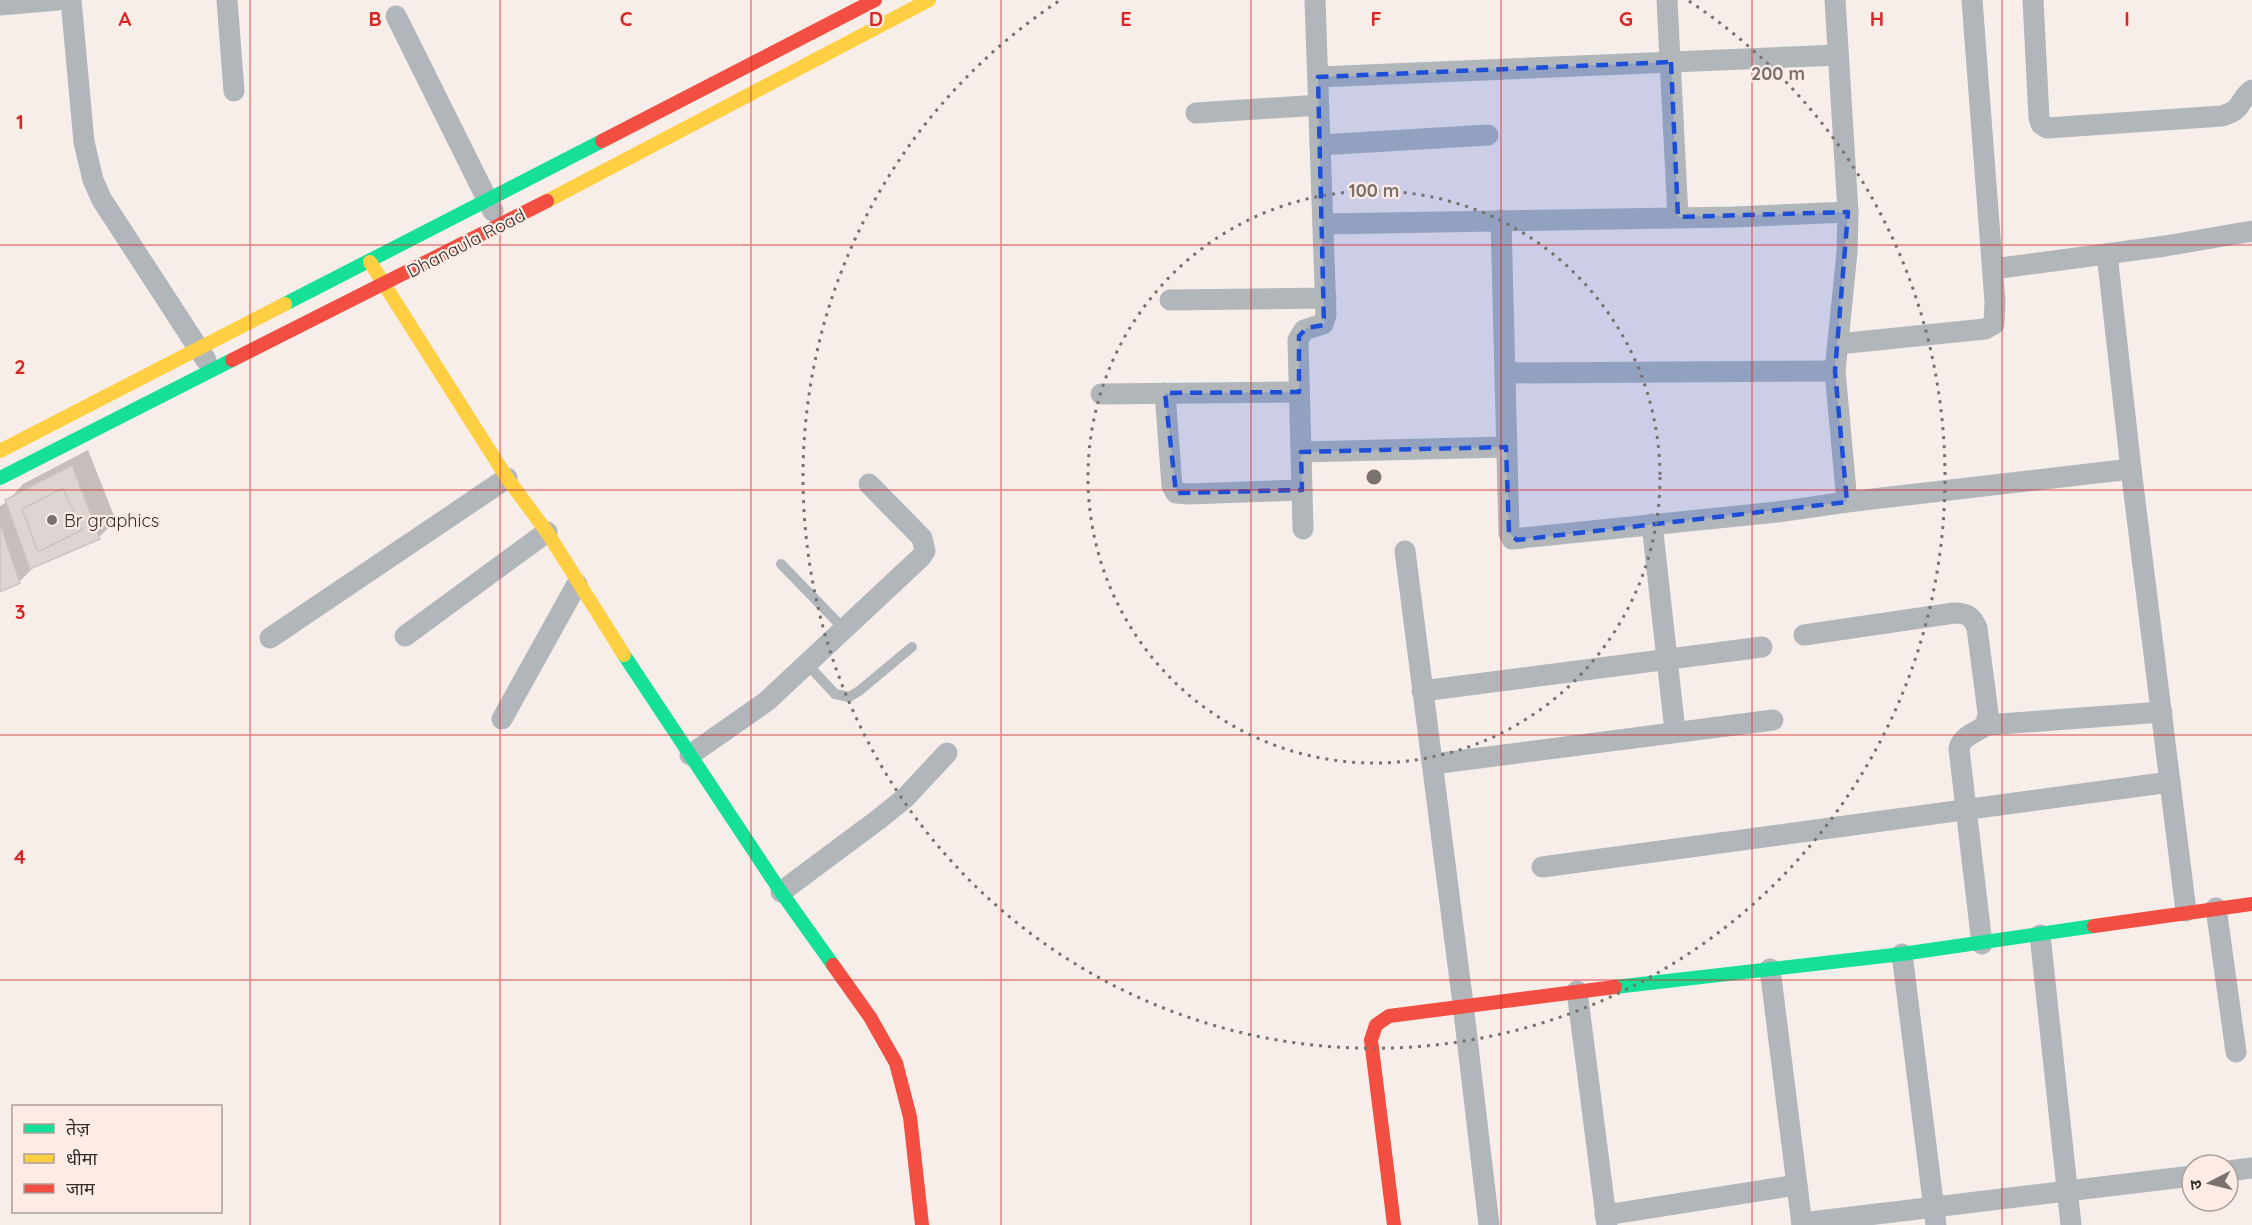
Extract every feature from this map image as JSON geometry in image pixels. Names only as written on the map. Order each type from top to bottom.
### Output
[{"type":"street","points":[[0,5],[58,0]]},
{"type":"street","points":[[71,0],[84,142],[93,180],[102,200],[213,371]]},
{"type":"street","points":[[227,0],[234,91]]},
{"type":"street","name":"Dhanaula Road","points":[[0,451],[200,350],[874,0]]},
{"type":"street","name":"Dhanaula Road","points":[[0,478],[500,225],[928,0]]},
{"type":"street","points":[[1303,528],[1299,336],[1307,328],[1323,324],[1326,315],[1315,0]]},
{"type":"street","points":[[1667,0],[1678,217]]},
{"type":"street","points":[[1835,0],[1848,212],[1847,252],[1835,371],[1847,502]]},
{"type":"street","points":[[1838,344],[1990,327],[1994,324],[1993,269],[1972,0]]},
{"type":"street","points":[[2033,0],[2039,118],[2041,124],[2047,128],[2222,116],[2238,110],[2247,93],[2252,90]]},
{"type":"street","points":[[396,16],[500,225]]},
{"type":"street","points":[[1318,77],[1838,55]]},
{"type":"street","points":[[1196,113],[1319,105]]},
{"type":"street","points":[[1320,145],[1488,135]]},
{"type":"street","points":[[1323,224],[1848,212]]},
{"type":"street","points":[[1501,220],[1506,447],[1509,532],[1512,539],[1777,512],[2131,469]]},
{"type":"street","points":[[1993,269],[2252,231]]},
{"type":"street","points":[[2107,254],[2131,469],[2186,911]]},
{"type":"street","points":[[370,262],[507,478],[547,532],[577,584],[781,892],[870,1017],[897,1063],[910,1117],[922,1225]]},
{"type":"street","points":[[1170,300],[1326,298]]},
{"type":"street","points":[[1505,374],[1835,371]]},
{"type":"street","points":[[1101,394],[1299,392]]},
{"type":"street","points":[[1165,393],[1172,486],[1176,493],[1188,495],[1302,490]]},
{"type":"street","points":[[1301,452],[1506,447]]},
{"type":"street","points":[[270,638],[507,478]]},
{"type":"street","points":[[690,755],[767,701],[913,567],[926,551],[922,538],[869,484]]},
{"type":"street","points":[[1652,524],[1676,731]]},
{"type":"street","points":[[405,636],[547,532]]},
{"type":"street","points":[[1405,551],[1489,1225]]},
{"type":"street","points":[[502,720],[577,584]]},
{"type":"street","points":[[1804,635],[1965,614],[1973,618],[1977,628],[1988,713],[1986,725]]},
{"type":"street","points":[[1422,691],[1762,648]]},
{"type":"street","points":[[1982,944],[1960,743],[1986,725],[2162,712]]},
{"type":"street","points":[[1433,764],[1773,720]]},
{"type":"street","points":[[781,892],[905,798],[947,753]]},
{"type":"street","points":[[1542,867],[2170,782]]},
{"type":"street","points":[[1394,1225],[1371,1040],[1373,1028],[1378,1020],[1389,1016],[1463,1004],[1982,944],[2186,911],[2252,904]]},
{"type":"street","points":[[2216,908],[2236,1052]]},
{"type":"street","points":[[2040,935],[2071,1225]]},
{"type":"street","points":[[1902,954],[1935,1216]]},
{"type":"street","points":[[1770,969],[1802,1224],[1935,1216],[2067,1190],[2180,1177]]},
{"type":"street","points":[[1577,991],[1606,1220],[1797,1185]]},
{"type":"lane","points":[[781,564],[845,630]]},
{"type":"lane","points":[[808,665],[835,694],[849,697],[860,691],[912,647]]},
{"type":"highlighted area","points":[[1671,62],[1678,217],[1848,212],[1835,371],[1847,502],[1517,540],[1509,533],[1506,447],[1301,452],[1302,490],[1176,493],[1165,393],[1299,392],[1299,336],[1307,328],[1324,325],[1318,77]]},
{"type":"building","name":"Br graphics","points":[[72,465],[100,539],[30,569],[5,500]]},
{"type":"building","points":[[63,488],[82,530],[38,552],[22,509]]},
{"type":"building","points":[[0,523],[20,583],[0,592]]},
{"type":"traffic: fast","points":[[285,304],[602,141]]},
{"type":"traffic: fast","points":[[0,478],[232,360]]},
{"type":"traffic: fast","points":[[624,655],[781,892],[833,965]]},
{"type":"traffic: fast","points":[[1615,987],[1902,954],[2094,926]]},
{"type":"traffic: slow","points":[[547,201],[929,0]]},
{"type":"traffic: slow","points":[[370,262],[507,478],[547,532],[624,655]]},
{"type":"traffic: slow","points":[[0,451],[285,304]]},
{"type":"traffic: jam","points":[[602,141],[875,0]]},
{"type":"traffic: jam","points":[[232,360],[547,201]]},
{"type":"traffic: jam","points":[[2094,926],[2252,904]]},
{"type":"traffic: jam","points":[[833,965],[870,1017],[896,1063],[910,1117],[922,1225]]},
{"type":"traffic: jam","points":[[1394,1225],[1371,1040],[1376,1025],[1389,1016],[1615,987]]},
{"type":"place","name":"Br graphics","points":[[52,520]]}]
